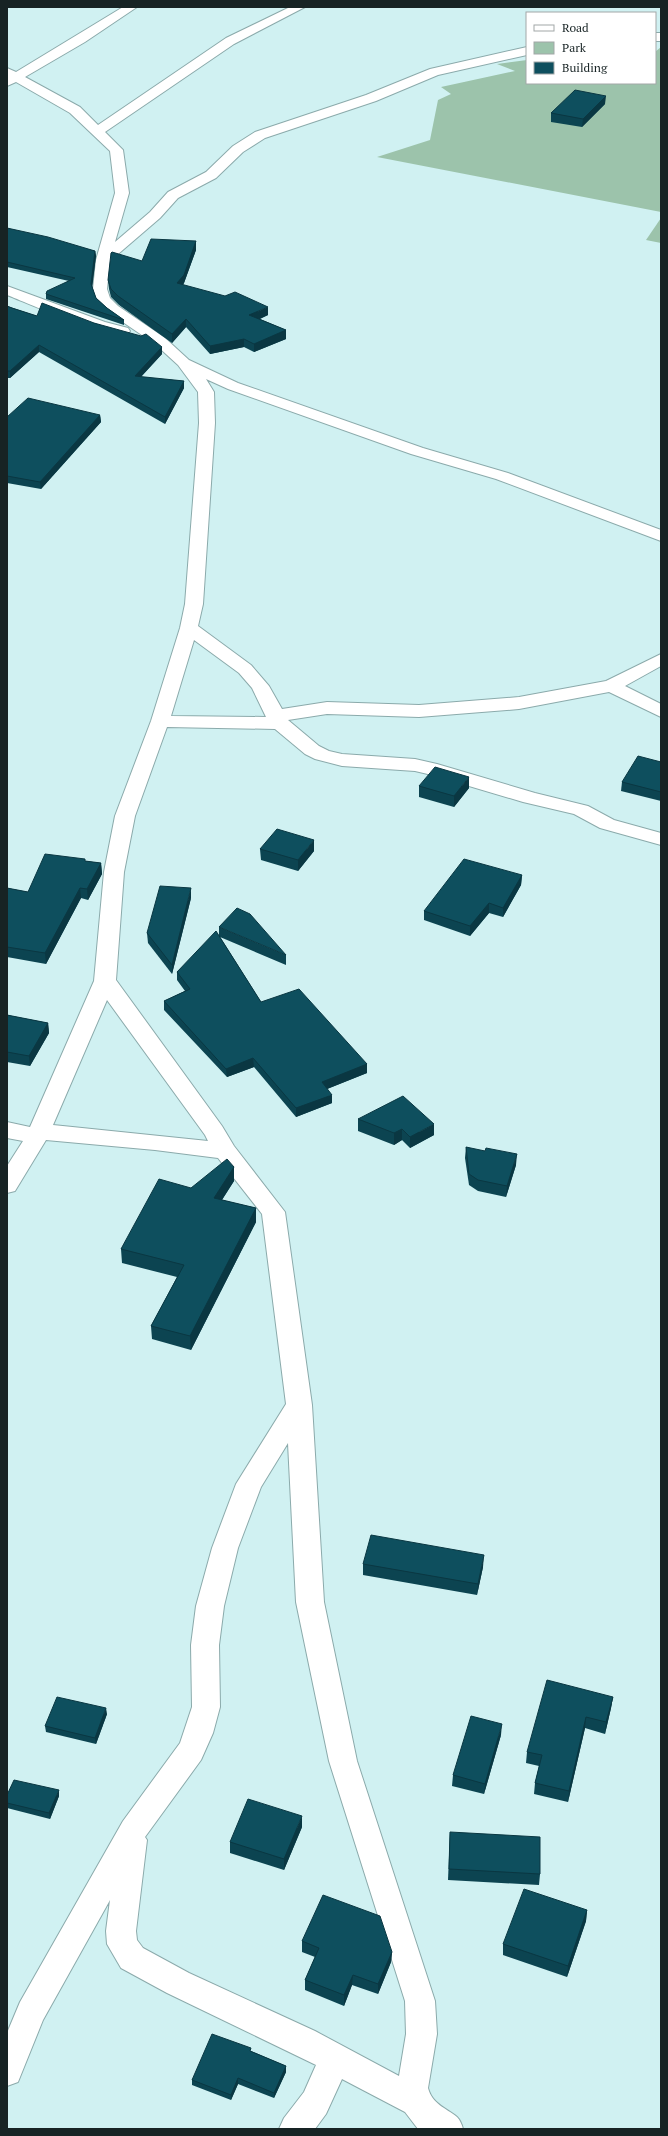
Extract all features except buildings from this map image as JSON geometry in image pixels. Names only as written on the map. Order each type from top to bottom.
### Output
[{"type":"street","points":[[10,77],[131,7]]},
{"type":"street","points":[[98,131],[230,41],[299,7]]},
{"type":"street","points":[[103,260],[155,215],[173,195],[211,175],[238,149],[260,135],[370,98],[434,72],[526,51]]},
{"type":"street","points":[[7,1185],[38,1134],[105,981],[114,872],[125,816],[160,721],[189,628],[194,604],[207,423],[206,392],[202,384],[183,362],[160,341],[113,310],[103,299],[100,289],[103,260],[122,193],[116,150],[75,110],[10,77]]},
{"type":"street","points":[[7,290],[100,325],[160,341]]},
{"type":"street","points":[[183,362],[233,386],[417,451],[502,476],[661,536]]},
{"type":"street","points":[[189,628],[245,669],[260,686],[278,719],[312,750],[322,755],[342,760],[415,765],[441,771],[530,798],[581,810],[606,824],[661,839]]},
{"type":"street","points":[[160,721],[278,719],[327,708],[419,711],[519,703],[611,686],[661,659]]},
{"type":"street","points":[[611,686],[661,711]]},
{"type":"street","points":[[105,981],[214,1131],[225,1151],[273,1212],[299,1405],[312,1610],[343,1761],[418,1993],[423,2016],[423,2037],[412,2088],[413,2096],[422,2111],[447,2129]]},
{"type":"street","points":[[7,1130],[38,1134],[148,1141],[225,1151]]},
{"type":"street","points":[[7,2071],[31,2012],[133,1830],[191,1751],[200,1733],[206,1707],[204,1645],[210,1606],[225,1548],[249,1484],[299,1405]]},
{"type":"street","points":[[133,1830],[121,1931],[122,1944],[132,1958],[178,1983],[335,2058],[408,2098],[413,2096]]},
{"type":"street","points":[[295,2129],[315,2103],[335,2058]]},
{"type":"green space","points":[[661,47],[661,212],[377,157],[430,140],[438,100],[451,94],[441,87],[515,71],[497,64],[526,60],[526,84],[656,84],[656,51]]},
{"type":"green space","points":[[661,218],[661,243],[646,240]]}]
